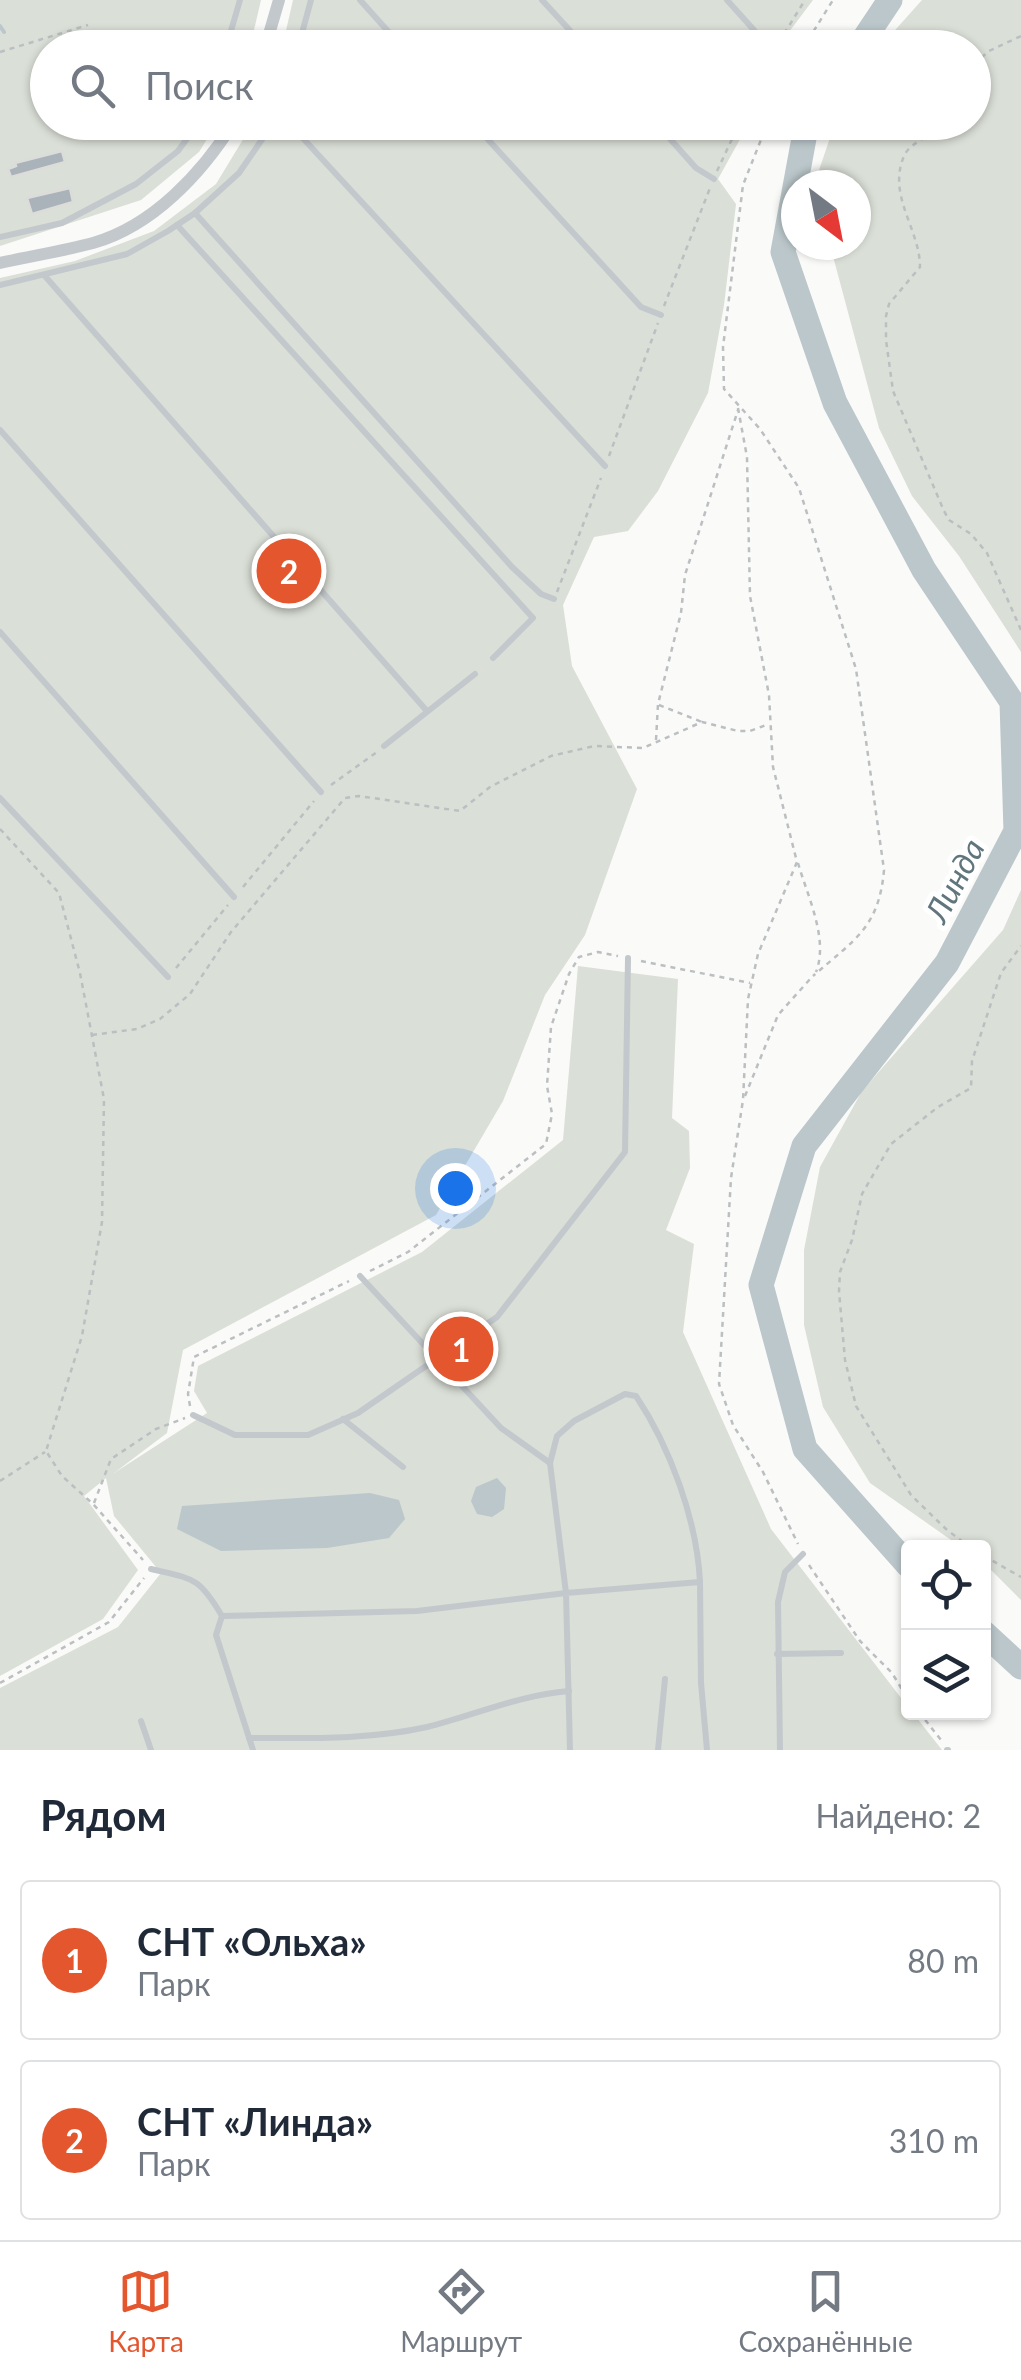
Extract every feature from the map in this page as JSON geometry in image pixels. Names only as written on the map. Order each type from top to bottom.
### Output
[{"type":"street","points":[[270,30],[279,0]]},
{"type":"street","points":[[0,263],[97,242],[153,214],[211,159],[223,140]]},
{"type":"lane","points":[[231,30],[240,0]]},
{"type":"lane","points":[[303,30],[311,0]]},
{"type":"lane","points":[[360,0],[388,30]]},
{"type":"lane","points":[[542,0],[570,30]]},
{"type":"lane","points":[[727,0],[756,30]]},
{"type":"lane","points":[[0,238],[62,223],[136,184],[178,151],[186,140]]},
{"type":"lane","points":[[0,286],[126,254],[195,213],[240,173],[262,140]]},
{"type":"lane","points":[[305,140],[606,466]]},
{"type":"lane","points":[[488,140],[641,307],[661,315]]},
{"type":"lane","points":[[671,140],[696,168],[714,179]]},
{"type":"lane","points":[[195,213],[512,567],[541,594],[554,599]]},
{"type":"lane","points":[[177,225],[533,618],[493,658]]},
{"type":"lane","points":[[44,275],[426,710]]},
{"type":"lane","points":[[0,430],[321,792]]},
{"type":"lane","points":[[0,632],[234,897]]},
{"type":"lane","points":[[384,746],[475,674]]},
{"type":"lane","points":[[0,798],[168,977]]},
{"type":"lane","points":[[193,1415],[234,1435],[308,1434],[358,1413],[497,1317],[626,1152],[628,958]]},
{"type":"lane","points":[[360,1276],[502,1428],[550,1462]]},
{"type":"lane","points":[[570,1750],[566,1593],[550,1462],[556,1436],[574,1420],[625,1394],[636,1396],[685,1498],[698,1546],[701,1684],[707,1750]]},
{"type":"lane","points":[[343,1420],[403,1468]]},
{"type":"lane","points":[[780,1750],[778,1602],[785,1572],[803,1554]]},
{"type":"lane","points":[[151,1570],[188,1577],[206,1588],[222,1616],[216,1635],[253,1750]]},
{"type":"lane","points":[[222,1616],[417,1612],[566,1593],[700,1582]]},
{"type":"lane","points":[[777,1654],[842,1654]]},
{"type":"lane","points":[[658,1750],[665,1679]]},
{"type":"lane","points":[[249,1738],[335,1738],[424,1727],[541,1693],[569,1691]]},
{"type":"lane","points":[[142,1721],[151,1750]]},
{"type":"path","points":[[785,30],[805,0]]},
{"type":"path","points":[[814,30],[833,0]]},
{"type":"path","points":[[72,30],[88,25]]},
{"type":"path","points":[[991,50],[1021,36]]},
{"type":"path","points":[[0,52],[30,43]]},
{"type":"path","points":[[554,599],[732,140]]},
{"type":"path","points":[[743,1100],[778,1015],[869,924],[881,901],[884,870],[856,669],[800,488],[760,429],[724,389],[723,347],[743,185],[761,140]]},
{"type":"path","points":[[923,140],[906,151],[901,168],[901,197],[920,267],[895,294],[886,316],[890,379],[944,511],[987,553],[1021,630]]},
{"type":"path","points":[[656,742],[658,704],[682,613],[686,575],[738,408]]},
{"type":"path","points":[[738,408],[747,457],[750,596],[769,695],[773,767],[817,926],[819,966],[813,976]]},
{"type":"path","points":[[658,704],[738,731],[750,732],[770,724]]},
{"type":"path","points":[[92,1035],[138,1030],[190,994],[231,932],[344,798],[359,796],[460,811],[490,787],[551,756],[594,746],[630,750],[702,722]]},
{"type":"path","points":[[168,977],[321,792],[384,746]]},
{"type":"path","points":[[0,829],[59,893],[80,972],[104,1100],[102,1222],[82,1336],[46,1451],[0,1481]]},
{"type":"path","points":[[797,862],[758,954],[751,984],[743,1100],[731,1178],[719,1384],[733,1425],[763,1472],[818,1582],[860,1641],[892,1672],[901,1687]]},
{"type":"path","points":[[961,1540],[910,1495],[856,1406],[845,1360],[840,1272],[862,1194],[891,1144],[938,1107],[971,1088],[972,1061],[1001,973],[1021,946]]},
{"type":"path","points":[[93,1504],[111,1459],[156,1430],[193,1415],[188,1394],[194,1358],[408,1252],[546,1144],[552,1114],[548,1086],[551,1027],[579,957],[598,952],[751,984]]},
{"type":"path","points":[[0,1683],[109,1622],[151,1570],[93,1504],[62,1476],[46,1451]]},
{"type":"path","points":[[991,1560],[1021,1577]]},
{"type":"path","points":[[925,1720],[948,1750]]},
{"type":"shaded area","points":[[0,0],[261,0],[254,30],[30,30],[30,140],[206,140],[199,152],[141,200],[0,246]]},
{"type":"shaded area","points":[[293,0],[813,0],[790,30],[286,30]]},
{"type":"shaded area","points":[[922,0],[1021,0],[1021,652],[959,556],[912,496],[879,428],[834,260],[871,260],[871,170],[819,170],[829,140],[991,140],[991,30],[895,30]]},
{"type":"shaded area","points":[[243,140],[740,140],[718,179],[736,204],[708,393],[658,491],[628,531],[594,537],[563,605],[572,666],[637,789],[585,935],[545,995],[503,1101],[436,1215],[183,1350],[167,1433],[114,1473],[207,1413],[194,1391],[198,1366],[422,1252],[563,1140],[578,966],[678,979],[672,1118],[689,1131],[690,1168],[666,1230],[694,1244],[683,1332],[771,1529],[901,1698],[901,1720],[918,1720],[942,1750],[0,1750],[0,1688],[118,1627],[161,1573],[114,1516],[106,1478],[84,1496],[138,1570],[103,1619],[0,1676],[0,278],[75,261],[154,231],[216,184]]},
{"type":"shaded area","points":[[1021,890],[1021,1600],[991,1570],[991,1540],[951,1540],[870,1483],[823,1407],[804,1325],[804,1250],[820,1167],[862,1091],[1003,930]]},
{"type":"shaded area","points":[[497,1478],[506,1488],[504,1509],[492,1517],[477,1514],[471,1501],[476,1487]]},
{"type":"shaded area","points":[[370,1493],[399,1500],[405,1519],[389,1538],[327,1548],[221,1551],[177,1529],[182,1506]]},
{"type":"building","points":[[62,151],[65,162],[11,177],[8,169],[15,163]]},
{"type":"building","points":[[70,188],[73,202],[32,214],[27,198]]},
{"type":"waterway","name":"Линда","points":[[870,30],[890,0]]},
{"type":"waterway","points":[[0,26],[4,32]]},
{"type":"waterway","name":"Линда","points":[[804,140],[783,252],[835,403],[924,570],[1012,702],[1016,831],[947,963],[804,1146],[761,1285],[805,1449],[901,1557]]},
{"type":"waterway","name":"Линда","points":[[991,1639],[1021,1667]]},
{"type":"place","name":"СНТ «Линда»","points":[[289,571]]},
{"type":"place","name":"СНТ «Ольха»","points":[[461,1349]]}]
